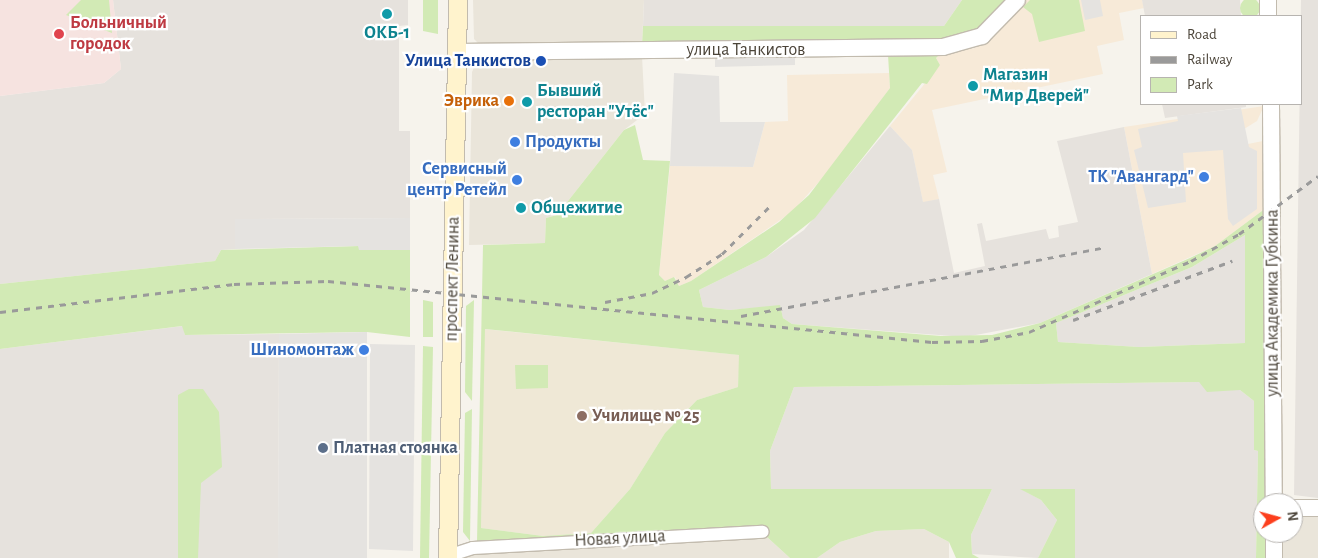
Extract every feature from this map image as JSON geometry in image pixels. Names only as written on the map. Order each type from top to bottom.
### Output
[{"type":"main road","name":"проспект Ленина","points":[[448,557],[458,0]]},
{"type":"street","name":"улица Танкистов","points":[[457,52],[943,47],[982,36],[1017,0]]},
{"type":"street","points":[[1268,0],[1268,15]]},
{"type":"street","name":"улица Академика Губкина","points":[[1272,105],[1274,493]]},
{"type":"street","points":[[1303,508],[1318,508]]},
{"type":"street","name":"Новая улица","points":[[448,557],[473,548],[763,532]]},
{"type":"street","points":[[1274,543],[1274,558]]},
{"type":"shaded area","name":"Больничный городок","points":[[0,0],[113,0],[121,69],[104,83],[0,96]]},
{"type":"shaded area","points":[[113,0],[408,0],[408,25],[399,26],[399,131],[410,131],[410,218],[235,219],[235,249],[221,250],[215,261],[0,284],[0,96],[104,83],[121,69]]},
{"type":"shaded area","points":[[473,0],[644,0],[642,45],[479,44],[474,39]]},
{"type":"shaded area","points":[[644,0],[962,0],[944,26],[643,26]]},
{"type":"shaded area","points":[[1025,0],[1142,0],[1144,8],[1119,13],[1124,40],[1097,46],[1103,74],[932,110],[947,172],[933,175],[939,199],[923,203],[912,150],[890,126],[940,65],[936,58],[940,54],[975,48],[1002,27]]},
{"type":"shaded area","points":[[1081,0],[1100,0],[1103,16],[1085,20]]},
{"type":"shaded area","points":[[1142,0],[1240,0],[1241,15],[1145,15]]},
{"type":"shaded area","points":[[1301,0],[1318,0],[1318,498],[1303,496],[1303,493],[1294,493],[1300,105],[1303,105],[1303,15],[1301,15]]},
{"type":"shaded area","points":[[642,56],[645,114],[624,130],[557,215],[546,218],[545,243],[469,245],[472,72],[477,61]]},
{"type":"shaded area","points":[[795,56],[795,65],[715,67],[715,57]]},
{"type":"shaded area","points":[[674,73],[719,76],[720,122],[765,122],[753,167],[670,166]]},
{"type":"shaded area","points":[[889,73],[890,88],[834,165],[792,212],[691,281],[679,286],[675,277],[665,281],[659,275],[670,166],[753,167],[765,122],[788,121],[787,75]]},
{"type":"shaded area","points":[[1162,105],[1246,105],[1246,107],[1165,118]]},
{"type":"shaded area","points":[[1264,106],[1257,121],[1244,129],[1248,144],[1263,141],[1266,208],[1215,246],[1152,274],[1124,127]]},
{"type":"shaded area","points":[[1241,108],[1249,147],[1257,151],[1257,209],[1233,226],[1228,219],[1223,150],[1183,153],[1186,202],[1148,208],[1134,150],[1142,147],[1138,129],[1178,121],[1177,116]]},
{"type":"shaded area","points":[[890,126],[912,150],[923,202],[939,199],[954,273],[985,266],[977,224],[982,223],[986,241],[1046,229],[1049,239],[1059,237],[1058,226],[1078,222],[1057,141],[1124,127],[1152,274],[1040,323],[965,337],[792,324],[783,318],[780,306],[730,310],[703,307],[699,290],[766,257],[804,230]]},
{"type":"shaded area","points":[[410,218],[410,250],[359,250],[358,246],[235,249],[235,219]]},
{"type":"shaded area","points":[[1245,235],[1245,343],[1139,347],[1058,342],[1056,323],[1192,267]]},
{"type":"shaded area","points":[[183,326],[185,335],[279,334],[278,558],[0,558],[0,349]]},
{"type":"shaded area","name":"Училище № 25","points":[[484,329],[740,355],[738,387],[697,400],[665,433],[630,489],[591,533],[543,536],[481,528]]},
{"type":"shaded area","name":"Платная стоянка","points":[[367,332],[367,558],[278,558],[279,334]]},
{"type":"shaded area","points":[[370,344],[415,345],[413,551],[369,549]]},
{"type":"shaded area","points":[[1199,382],[1212,390],[1240,390],[1254,401],[1254,450],[1258,451],[1257,493],[1253,493],[1253,543],[1256,543],[1256,558],[1075,558],[1075,489],[1021,489],[1041,500],[1057,520],[1038,558],[972,554],[971,535],[992,489],[771,489],[770,451],[794,387]]},
{"type":"shaded area","points":[[1303,514],[1318,514],[1318,558],[1282,558],[1282,543],[1303,543]]},
{"type":"shaded area","points":[[924,529],[949,542],[949,558],[817,558],[840,542],[876,531]]},
{"type":"shaded area","points":[[767,537],[790,558],[465,558],[476,552]]},
{"type":"green space","points":[[1246,-1],[1254,-1],[1260,8],[1257,15],[1243,15],[1241,12],[1241,4]]},
{"type":"green space","points":[[81,0],[109,0],[112,33],[66,15]]},
{"type":"green space","points":[[423,0],[438,0],[438,34],[423,31]]},
{"type":"green space","points":[[962,0],[1011,0],[988,25],[954,40],[642,45],[643,26],[944,26]]},
{"type":"green space","points":[[1030,0],[1079,0],[1085,31],[1039,42],[1032,14],[1023,7]]},
{"type":"green space","points":[[940,54],[936,58],[940,65],[927,84],[922,83],[815,218],[766,257],[699,290],[703,307],[730,310],[780,305],[783,318],[792,324],[941,336],[992,335],[1040,323],[1190,258],[1215,246],[1266,208],[1266,493],[1257,493],[1258,451],[1254,450],[1254,401],[1240,390],[1207,392],[1199,382],[794,387],[770,451],[771,489],[992,489],[971,535],[972,554],[979,558],[956,558],[949,542],[924,529],[876,531],[840,542],[817,558],[790,558],[767,537],[766,526],[477,542],[483,245],[545,243],[546,218],[557,215],[624,130],[635,125],[643,160],[670,161],[659,275],[665,281],[674,277],[679,286],[691,281],[779,222],[809,195],[890,88],[888,55]],"holes":[[[1245,235],[1245,343],[1139,347],[1058,342],[1056,323],[1192,267]],[[485,329],[739,355],[738,387],[697,400],[665,433],[630,489],[591,533],[543,536],[481,528]]]},
{"type":"green space","points":[[359,246],[359,250],[410,250],[410,337],[367,332],[185,335],[182,326],[0,349],[0,284],[215,261],[221,250]]},
{"type":"green space","points":[[423,300],[433,302],[433,337],[423,337]]},
{"type":"green space","points":[[474,300],[472,401],[465,392],[466,306]]},
{"type":"green space","points":[[423,346],[433,347],[429,558],[420,558]]},
{"type":"green space","points":[[515,365],[548,365],[548,388],[516,389]]},
{"type":"green space","points":[[189,389],[203,389],[219,412],[222,467],[201,483],[198,558],[178,558],[178,395]]},
{"type":"green space","points":[[472,409],[470,541],[463,532],[465,413]]},
{"type":"green space","points":[[1020,489],[1075,489],[1075,558],[1038,558],[1057,520],[1041,500]]},
{"type":"green space","points":[[1256,543],[1266,543],[1266,558],[1256,558]]},
{"type":"railway","points":[[0,312],[234,284],[328,281],[932,342],[982,341],[1029,332],[1191,261],[1239,234],[1318,176]]},
{"type":"railway","points":[[605,302],[652,293],[686,277],[722,254],[769,207]]},
{"type":"railway","points":[[741,316],[1102,248]]},
{"type":"railway","points":[[1073,320],[1232,261]]},
{"type":"place","name":"ОКБ-1","points":[[387,14]]},
{"type":"place","name":"Больничный городок","points":[[59,34]]},
{"type":"place","name":"Улица Танкистов","points":[[541,61]]},
{"type":"place","name":"Магазин \"Мир Дверей\"","points":[[973,86]]},
{"type":"place","name":"Эврика","points":[[509,101]]},
{"type":"place","name":"Бывший ресторан \"Утёс\"","points":[[527,102]]},
{"type":"place","name":"Продукты","points":[[515,142]]},
{"type":"place","name":"ТК \"Авангард\"","points":[[1204,177]]},
{"type":"place","name":"Сервисный центр Ретейл","points":[[517,180]]},
{"type":"place","name":"Общежитие","points":[[521,208]]},
{"type":"place","name":"Шиномонтаж","points":[[364,350]]},
{"type":"place","name":"Училище № 25","points":[[582,416]]},
{"type":"place","name":"Платная стоянка","points":[[323,448]]}]
